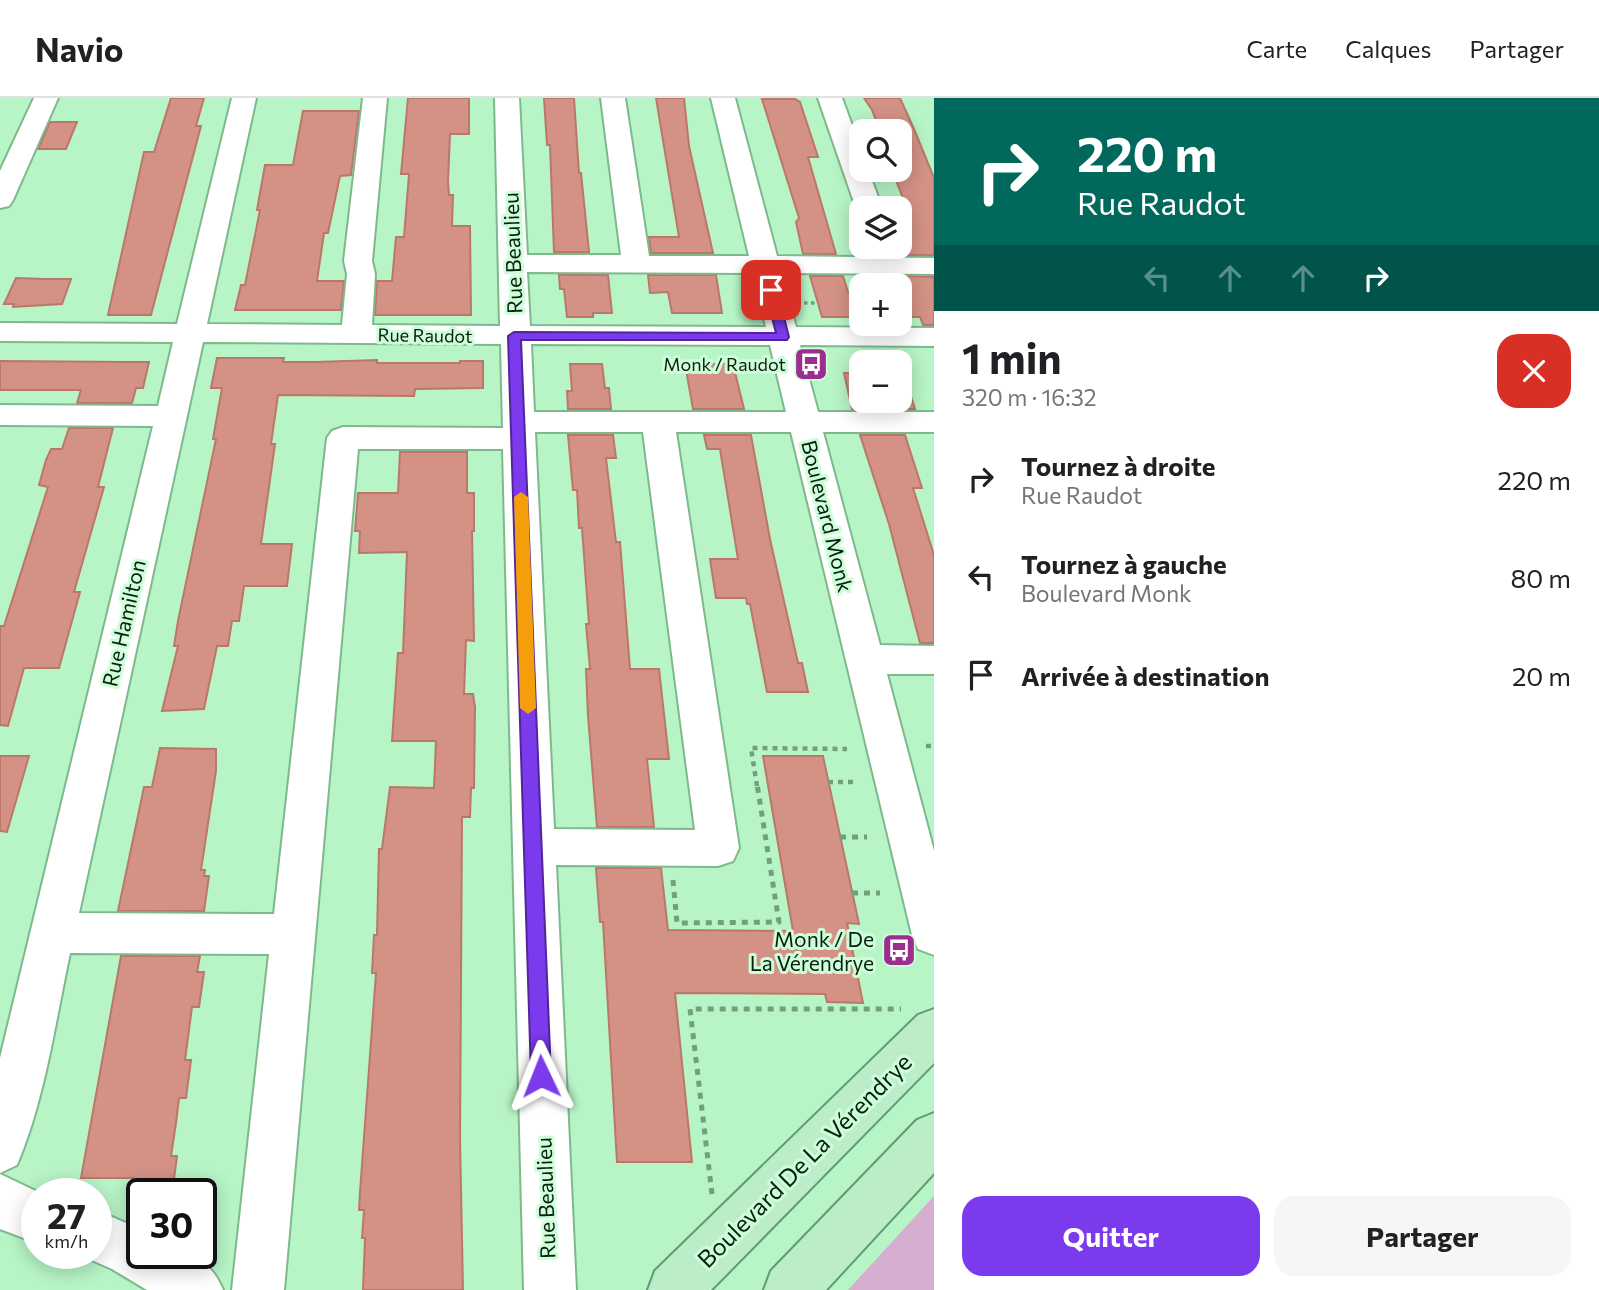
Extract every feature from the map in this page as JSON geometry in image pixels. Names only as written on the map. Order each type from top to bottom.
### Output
[{"type":"main road","name":"Boulevard De La Vérendrye","points":[[674,1290],[917,1020]]},
{"type":"main road","points":[[790,1290],[934,1138]]},
{"type":"street","points":[[0,200],[46,98]]},
{"type":"street","name":"Rue Hamilton","points":[[0,1148],[244,98]]},
{"type":"street","points":[[356,334],[361,274],[358,261],[375,98]]},
{"type":"street","name":"Rue Beaulieu","points":[[507,98],[550,1290]]},
{"type":"street","points":[[613,98],[636,264]]},
{"type":"street","name":"Boulevard Monk","points":[[723,98],[934,935]]},
{"type":"street","points":[[830,98],[865,196]]},
{"type":"street","points":[[512,263],[765,265],[849,259]]},
{"type":"street","points":[[901,259],[934,266]]},
{"type":"street","name":"Rue Raudot","points":[[0,332],[934,337]]},
{"type":"street","points":[[0,415],[170,416]]},
{"type":"street","points":[[533,847],[719,848],[658,422]]},
{"type":"street","points":[[258,1290],[343,438],[658,422],[934,422]]},
{"type":"street","points":[[865,659],[934,660]]},
{"type":"street","points":[[51,933],[293,934]]},
{"type":"street","points":[[0,1199],[21,1212]]},
{"type":"street","points":[[112,1243],[197,1290]]},
{"type":"path","points":[[803,303],[818,303]]},
{"type":"path","points":[[926,746],[934,746]]},
{"type":"path","points":[[670,848],[677,923],[779,922],[751,748],[847,749]]},
{"type":"path","points":[[828,782],[854,782]]},
{"type":"path","points":[[840,837],[867,837]]},
{"type":"path","points":[[852,893],[880,893]]},
{"type":"path","points":[[712,1194],[690,1009],[917,1020]]},
{"type":"shaded area","points":[[934,1196],[934,1290],[848,1290]]},
{"type":"building","points":[[171,98],[204,98],[196,126],[201,126],[151,315],[108,315],[144,152],[154,152]]},
{"type":"building","points":[[408,98],[469,98],[469,134],[450,134],[448,182],[449,195],[453,195],[452,226],[470,226],[471,315],[375,315],[377,281],[392,281],[396,237],[404,237],[409,174],[401,174]]},
{"type":"building","points":[[544,98],[574,98],[579,173],[589,252],[554,252],[550,145],[547,145]]},
{"type":"building","points":[[656,98],[684,98],[689,146],[713,253],[651,253],[649,237],[679,237]]},
{"type":"building","points":[[864,98],[900,98],[909,119],[875,119]]},
{"type":"building","points":[[762,99],[795,99],[800,102],[818,157],[808,157],[836,254],[803,254],[796,222],[799,218]]},
{"type":"building","points":[[303,111],[359,111],[351,175],[340,176],[328,233],[324,233],[317,281],[344,281],[341,310],[235,310],[241,285],[245,285],[260,210],[257,210],[265,165],[293,165]]},
{"type":"building","points":[[50,122],[77,122],[66,149],[38,149]]},
{"type":"building","points":[[912,125],[934,178],[934,255],[912,255],[912,196],[902,196],[897,182],[912,182]]},
{"type":"building","points":[[559,275],[608,275],[612,313],[593,313],[593,317],[567,317],[564,289],[560,289]]},
{"type":"building","points":[[648,275],[716,275],[722,313],[672,313],[668,292],[650,293]]},
{"type":"building","points":[[810,276],[843,276],[849,292],[849,317],[822,317]]},
{"type":"building","points":[[912,276],[934,277],[934,325],[923,325],[920,317],[912,317]]},
{"type":"building","points":[[16,278],[71,279],[62,304],[13,307],[14,304],[4,304]]},
{"type":"building","points":[[217,358],[284,358],[283,362],[483,361],[483,388],[415,389],[414,396],[278,395],[271,444],[275,444],[261,544],[292,544],[287,586],[244,586],[239,621],[232,621],[228,646],[217,646],[204,709],[162,711],[178,646],[174,646],[178,621],[216,439],[213,439],[222,388],[211,388]]},
{"type":"building","points":[[0,361],[149,362],[143,388],[136,388],[132,403],[77,403],[81,390],[0,390]]},
{"type":"building","points":[[570,364],[602,364],[605,388],[609,388],[611,409],[568,409],[567,391],[572,391]]},
{"type":"building","points":[[685,364],[733,364],[744,409],[693,409]]},
{"type":"building","points":[[844,373],[849,373],[849,396]]},
{"type":"building","points":[[69,428],[113,428],[98,487],[104,487],[74,592],[80,592],[59,668],[24,668],[8,726],[0,725],[0,626],[4,626],[48,487],[39,485],[46,460],[51,449],[62,449]]},
{"type":"building","points":[[568,435],[613,435],[616,458],[606,458],[616,542],[620,542],[630,669],[659,669],[669,759],[647,759],[654,827],[597,827],[588,716],[586,669],[590,669],[586,624],[589,624],[582,528],[579,528],[577,490],[573,490]]},
{"type":"building","points":[[704,435],[751,435],[770,539],[798,663],[802,663],[808,692],[767,692],[750,604],[747,604],[746,598],[716,598],[710,559],[738,559],[720,449],[707,449]]},
{"type":"building","points":[[860,435],[905,435],[922,488],[913,488],[934,555],[934,643],[920,643],[889,524]]},
{"type":"building","points":[[400,452],[467,452],[467,493],[474,493],[474,641],[466,640],[464,694],[473,694],[475,707],[474,788],[471,788],[470,817],[462,817],[460,1139],[463,1290],[363,1290],[364,1210],[359,1210],[376,973],[372,973],[374,935],[377,935],[379,849],[382,849],[390,787],[434,788],[436,741],[392,741],[398,653],[403,653],[407,552],[359,553],[360,531],[355,531],[358,493],[398,493]]},
{"type":"building","points":[[160,748],[216,749],[216,771],[201,870],[205,870],[204,876],[209,876],[204,911],[118,911],[144,787],[152,787]]},
{"type":"building","points":[[0,756],[29,756],[7,832],[0,831]]},
{"type":"building","points":[[763,756],[823,756],[859,924],[847,923],[863,1003],[827,1002],[825,994],[675,993],[692,1162],[617,1162],[603,922],[600,922],[596,868],[661,868],[668,930],[793,931]]},
{"type":"building","points":[[121,956],[200,956],[197,972],[204,972],[199,1007],[192,1007],[185,1060],[191,1060],[186,1098],[179,1098],[171,1156],[177,1156],[174,1178],[81,1178]]},
{"type":"slow traffic","points":[[521,497],[528,708]]},
{"type":"place","name":"Monk / Raudot","points":[[811,364]]},
{"type":"place","name":"Monk / De La Vérendrye","points":[[899,950]]},
{"type":"route","points":[[541,1076],[514,336],[783,337],[771,290]]}]
